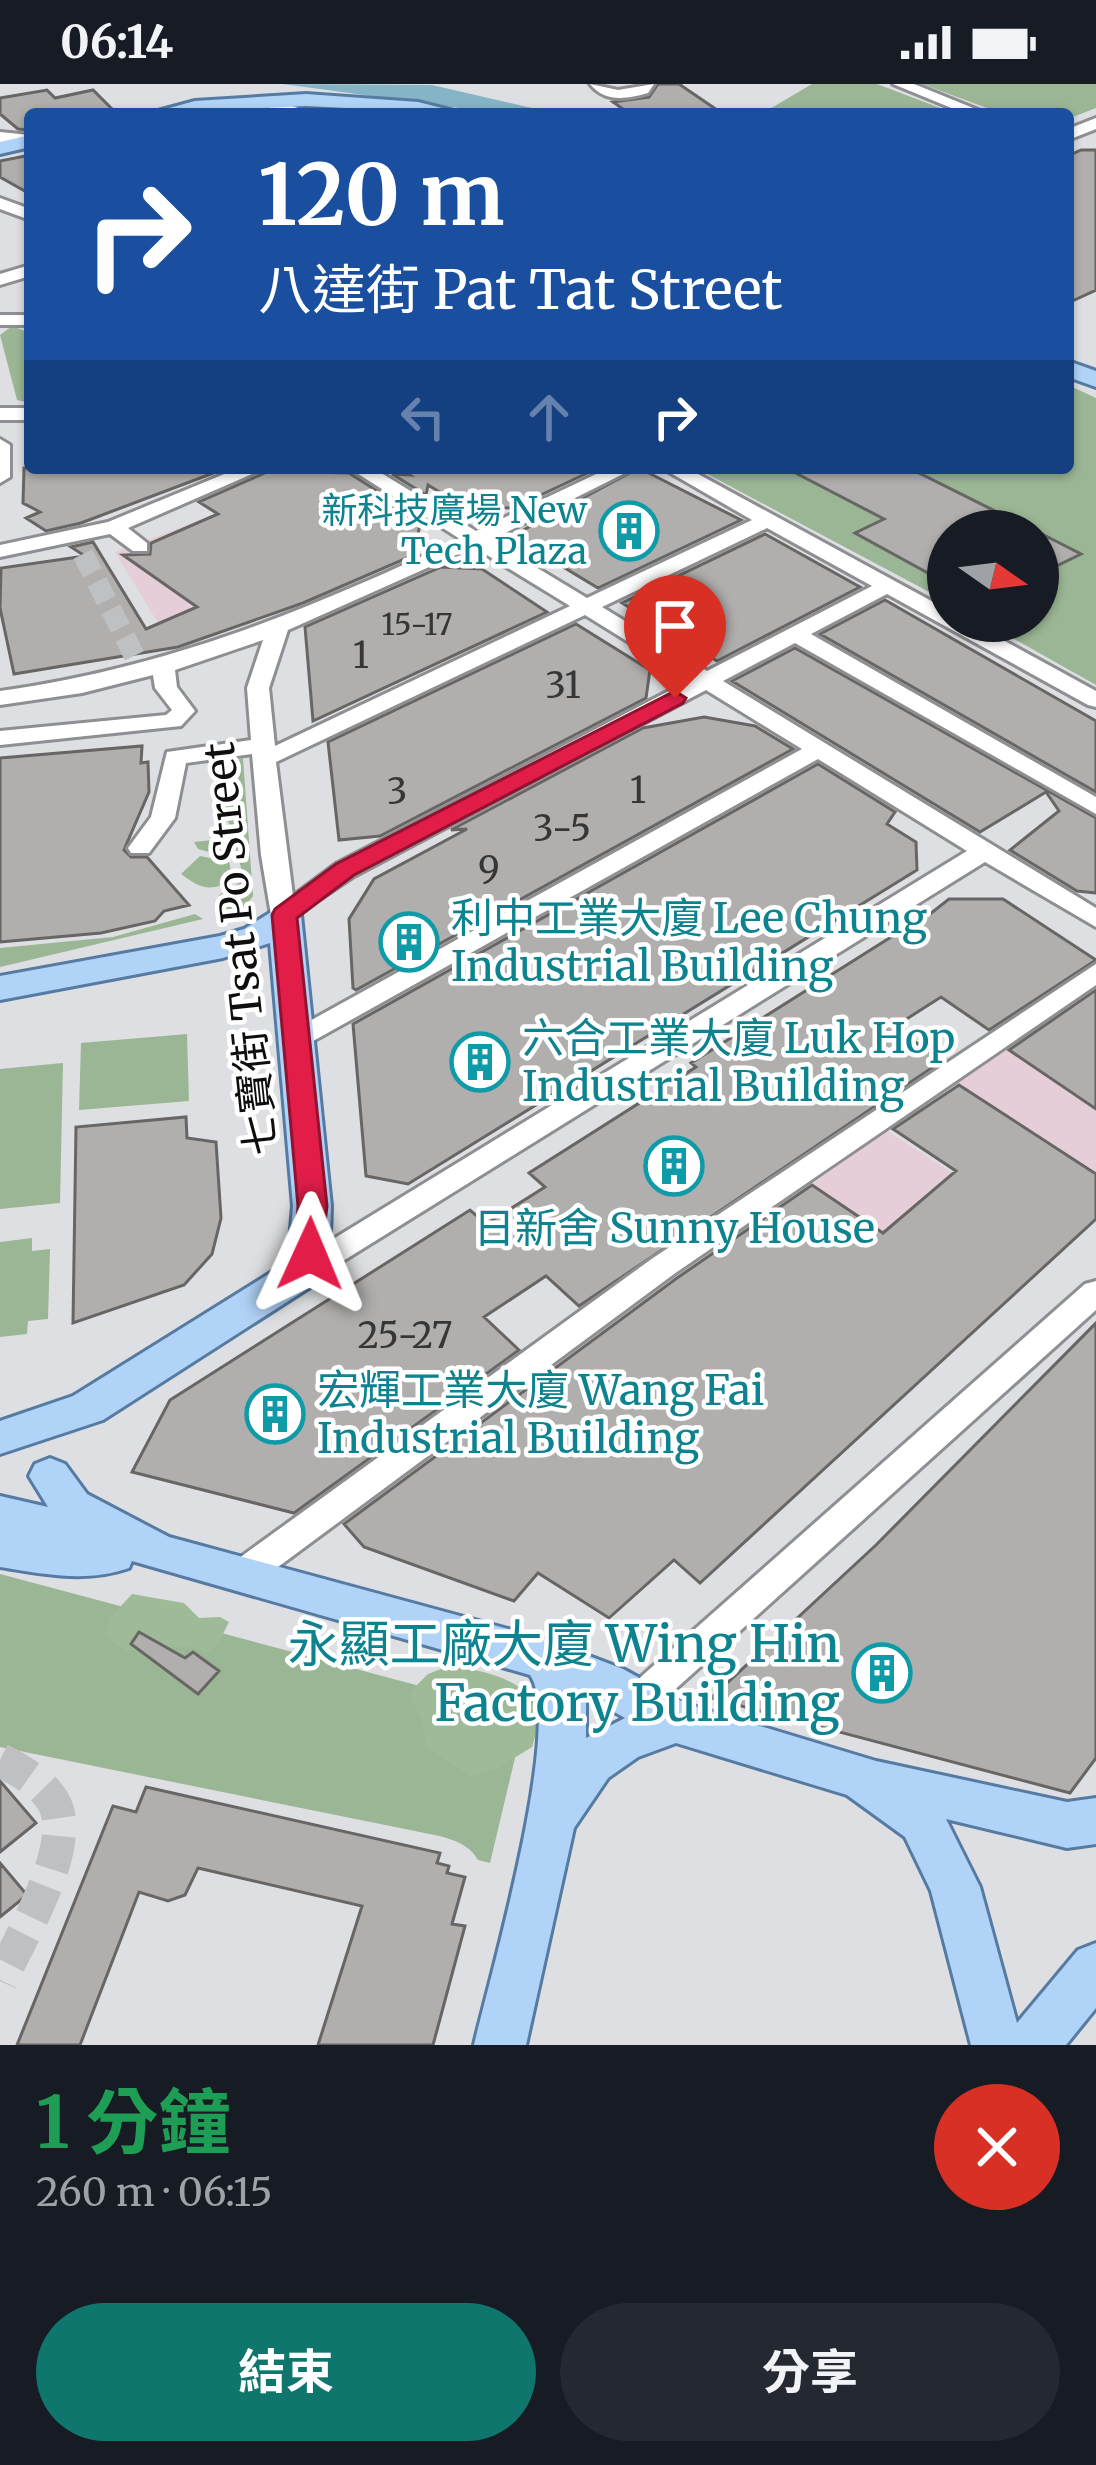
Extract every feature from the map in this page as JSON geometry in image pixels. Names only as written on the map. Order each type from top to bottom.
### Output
[{"type":"main road","points":[[196,108],[265,97],[314,96],[409,108]]},
{"type":"main road","points":[[250,108],[355,108]]},
{"type":"main road","points":[[0,988],[224,947],[256,937],[284,915]]},
{"type":"main road","name":"七寶街 Tsat Po Street","points":[[284,915],[312,1206],[310,1254],[304,1270]]},
{"type":"main road","points":[[1,1438],[88,1408],[304,1270]]},
{"type":"main road","points":[[88,1408],[38,1498],[1,1525],[58,1558],[158,1553]]},
{"type":"main road","points":[[1,1438],[33,1441],[71,1507],[158,1553],[545,1659],[657,1712],[860,1777],[1067,1825],[1096,1821]]},
{"type":"main road","points":[[500,2045],[548,1836],[564,1703],[556,1672],[545,1659]]},
{"type":"main road","points":[[548,1836],[561,1803],[594,1757],[657,1712]]},
{"type":"main road","points":[[860,1777],[922,1821],[940,1851],[955,1886],[997,2045]]},
{"type":"main road","points":[[1032,2045],[1096,1968]]},
{"type":"street","points":[[597,84],[606,92],[622,94],[643,90],[647,84]]},
{"type":"street","points":[[900,84],[964,108]]},
{"type":"street","points":[[274,105],[283,108]]},
{"type":"street","points":[[0,445],[0,476]]},
{"type":"street","points":[[0,551],[79,546],[194,486],[235,474]]},
{"type":"street","points":[[369,474],[1096,920]]},
{"type":"street","points":[[0,698],[76,687],[146,664],[219,650],[612,474]]},
{"type":"street","points":[[680,474],[717,500],[768,520],[927,608]]},
{"type":"street","points":[[140,848],[163,818],[175,757],[262,753],[768,520]]},
{"type":"street","points":[[114,527],[140,547]]},
{"type":"street","points":[[0,540],[40,546]]},
{"type":"street","points":[[284,915],[345,870],[466,818],[707,681],[887,586]]},
{"type":"street","name":"七寶街 Tsat Po Street","points":[[280,626],[258,688],[284,915]]},
{"type":"street","points":[[795,634],[1096,807]]},
{"type":"street","points":[[990,642],[1096,700]]},
{"type":"street","name":"七寶街 Tsat Po Street","points":[[219,650],[241,663],[258,688]]},
{"type":"street","points":[[0,738],[173,721],[184,711],[146,664]]},
{"type":"street","points":[[297,1039],[819,749]]},
{"type":"street","points":[[304,1270],[985,851]]},
{"type":"street","points":[[242,1574],[441,1424],[922,1088],[1096,973]]},
{"type":"street","points":[[657,1712],[1096,1292]]},
{"type":"shaded area","points":[[205,518],[281,569],[158,623],[115,552]]},
{"type":"shaded area","points":[[1096,987],[1096,1173],[955,1082]]},
{"type":"shaded area","points":[[886,1130],[1067,1247],[998,1310],[811,1185]]},
{"type":"green space","points":[[812,84],[877,84],[940,108],[771,108]]},
{"type":"green space","points":[[922,84],[1096,84],[1096,108],[1074,117],[1074,108],[987,108]]},
{"type":"green space","points":[[12,326],[24,331],[24,402],[17,400],[0,335]]},
{"type":"green space","points":[[1074,388],[1096,398],[1096,685],[1019,642],[1059,642],[1059,510],[927,510],[927,591],[707,474],[1074,474]]},
{"type":"green space","points":[[243,758],[253,896],[243,910],[223,915],[219,895],[244,880],[239,860],[198,849],[194,842],[221,839],[221,830],[230,825],[216,801],[222,801],[230,790],[232,762]]},
{"type":"green space","points":[[200,856],[229,862],[233,880],[206,887],[181,874]]},
{"type":"green space","points":[[195,914],[203,919],[0,967],[0,948],[113,937]]},
{"type":"green space","points":[[187,1034],[189,1101],[79,1110],[81,1043]]},
{"type":"green space","points":[[63,1063],[60,1203],[0,1209],[0,1069]]},
{"type":"green space","points":[[32,1238],[32,1251],[50,1249],[48,1319],[28,1321],[27,1334],[0,1337],[0,1242]]},
{"type":"green space","points":[[0,1574],[491,1705],[519,1741],[490,1863],[478,1860],[459,1842],[441,1837],[0,1747]]},
{"type":"green space","points":[[132,1594],[184,1603],[199,1618],[220,1617],[229,1622],[218,1644],[207,1653],[190,1646],[126,1651],[105,1636],[110,1618]]},
{"type":"green space","points":[[451,1665],[503,1678],[525,1691],[542,1713],[532,1747],[498,1768],[470,1776],[427,1748],[423,1724],[409,1693],[428,1674]]},
{"type":"water","points":[[283,84],[432,85],[532,108],[460,108]]},
{"type":"building","points":[[658,84],[679,84],[714,108],[622,108],[613,102],[649,97]]},
{"type":"building","points":[[47,90],[55,98],[93,90],[111,108],[24,108],[24,130],[18,129],[0,114],[0,98]]},
{"type":"building","points":[[1096,150],[1096,290],[1074,300],[1074,153]]},
{"type":"building","points":[[24,156],[24,191],[0,177],[0,161]]},
{"type":"building","points":[[24,468],[24,474],[211,474],[81,523],[46,531],[26,518],[40,512],[23,503]]},
{"type":"building","points":[[262,474],[351,474],[421,519],[414,555],[303,603],[178,647],[14,674],[0,608],[1,568],[85,556],[71,547],[93,542],[146,629],[197,607],[123,555],[150,554],[151,543],[218,514],[199,502]]},
{"type":"building","points":[[392,474],[585,474],[513,508],[464,507],[428,485],[426,495]]},
{"type":"building","name":"新科技廣場 New Tech Plaza","points":[[628,474],[651,474],[741,520],[598,588],[512,536]]},
{"type":"building","points":[[798,474],[921,474],[993,510],[927,510],[927,572],[855,533],[884,519]]},
{"type":"building","points":[[765,534],[860,587],[717,661],[622,603]]},
{"type":"building","points":[[1059,543],[1081,554],[1059,565]]},
{"type":"building","points":[[441,567],[482,569],[547,612],[313,721],[305,627]]},
{"type":"building","points":[[885,600],[927,624],[927,642],[958,642],[1096,721],[1096,792],[820,634]]},
{"type":"building","points":[[576,624],[650,670],[646,698],[380,836],[339,840],[328,742]]},
{"type":"building","points":[[795,648],[1096,818],[1096,893],[1077,891],[1010,850],[1059,811],[1046,792],[980,832],[732,681]]},
{"type":"building","points":[[704,717],[755,726],[793,749],[353,988],[349,919],[374,879],[467,829],[451,830],[643,728]]},
{"type":"building","points":[[142,746],[149,792],[124,850],[131,857],[147,857],[189,905],[164,911],[155,921],[101,933],[0,942],[0,758]]},
{"type":"building","points":[[818,764],[895,812],[887,824],[916,842],[917,870],[408,1184],[366,1176],[353,1024]]},
{"type":"building","points":[[949,899],[1003,899],[1096,960],[989,1030],[941,997],[894,1027],[942,1061],[579,1306],[546,1276],[484,1317],[519,1350],[294,1513],[132,1472],[170,1400],[470,1210],[486,1224],[545,1187],[529,1173],[696,1067],[691,1063],[907,927],[911,929]]},
{"type":"building","points":[[1096,990],[1096,1109],[1009,1050]]},
{"type":"building","points":[[959,1085],[1096,1174],[1096,1219],[700,1583],[674,1560],[609,1618],[538,1573],[514,1601],[364,1547],[344,1524],[677,1278],[812,1185],[883,1233],[956,1171],[893,1129]]},
{"type":"building","points":[[186,1117],[187,1138],[216,1142],[221,1218],[212,1254],[184,1285],[73,1323],[76,1127]]},
{"type":"building","points":[[1096,1323],[1096,1758],[1070,1793],[711,1698],[876,1545]]},
{"type":"building","points":[[139,1632],[185,1658],[193,1652],[219,1671],[198,1694],[131,1644]]},
{"type":"building","points":[[0,1781],[36,1823],[0,1852]]},
{"type":"building","points":[[146,1787],[440,1853],[437,1863],[449,1866],[447,1873],[465,1877],[452,1924],[465,1926],[433,2045],[318,2045],[362,1906],[198,1868],[185,1895],[168,1901],[139,1892],[80,2045],[17,2045],[113,1806],[136,1812]]},
{"type":"building","points":[[0,1863],[27,1895],[0,1917]]},
{"type":"tunnel","points":[[83,554],[135,657]]},
{"type":"tunnel","points":[[0,1760],[48,1793],[57,1810],[59,1829],[41,1897],[0,1981]]},
{"type":"place","name":"新科技廣場 New Tech Plaza","points":[[629,531]]},
{"type":"place","name":"利中工業大廈 Lee Chung Industrial Building","points":[[409,942]]},
{"type":"place","name":"六合工業大廈 Luk Hop Industrial Building","points":[[480,1062]]},
{"type":"place","name":"日新舍 Sunny House","points":[[674,1166]]},
{"type":"place","name":"宏輝工業大廈 Wang Fai Industrial Building","points":[[275,1414]]},
{"type":"place","name":"永顯工廠大廈 Wing Hin Factory Building","points":[[882,1673]]},
{"type":"route","points":[[310,1254],[312,1206],[284,915],[345,870],[675,698]]}]
